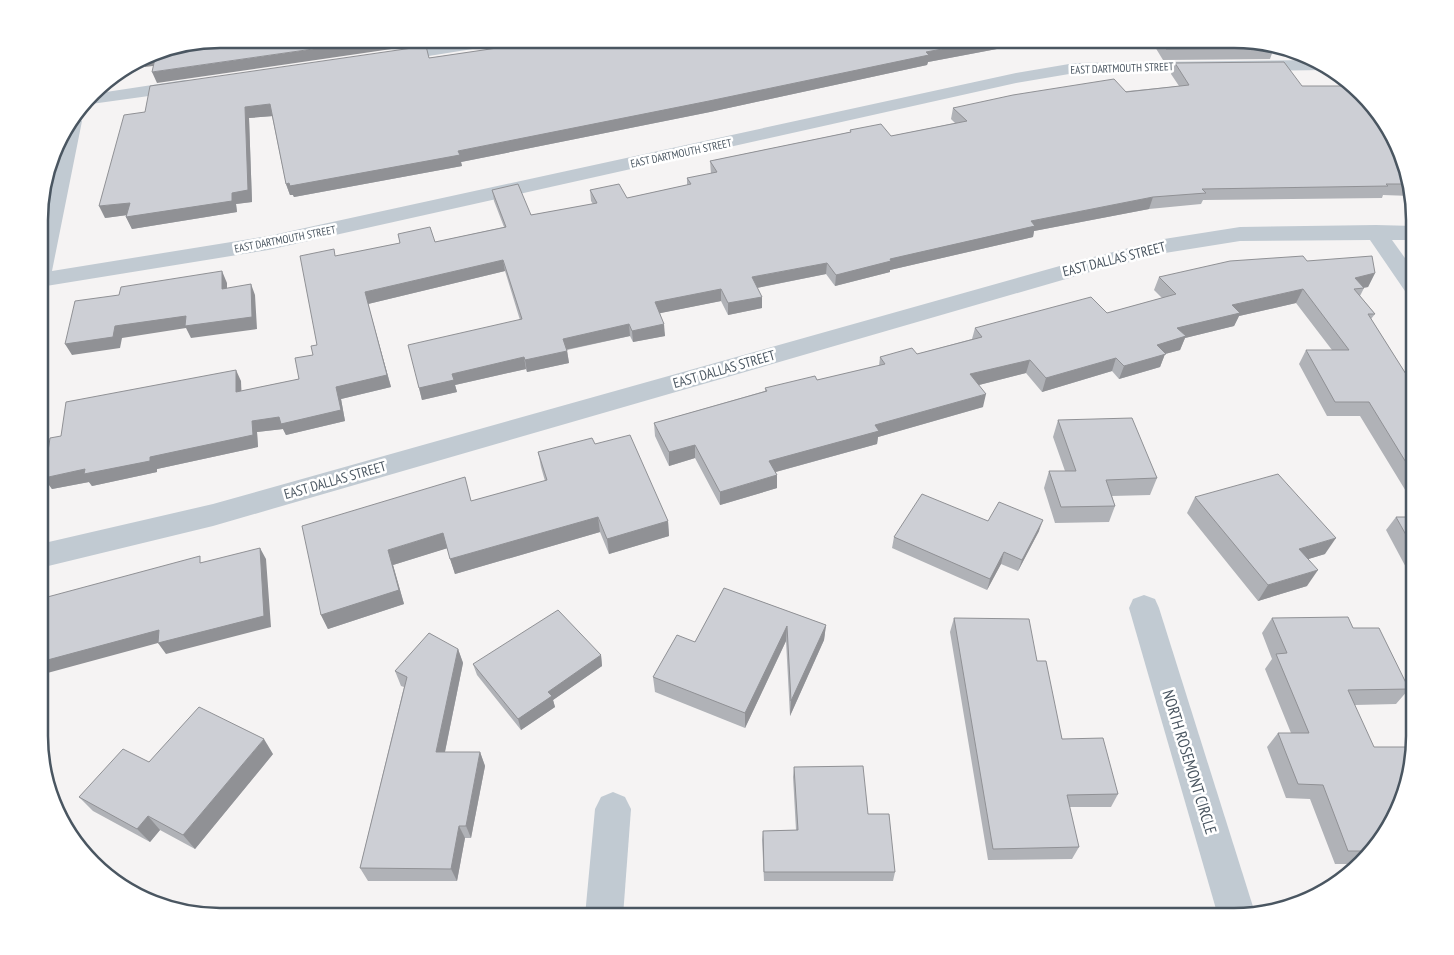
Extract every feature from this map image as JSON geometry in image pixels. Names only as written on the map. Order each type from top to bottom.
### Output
[{"type":"street","points":[[370,60],[434,48]]},
{"type":"street","name":"EAST DARTMOUTH STREET","points":[[48,279],[268,244],[1026,77],[1075,68],[1311,65]]},
{"type":"street","points":[[97,99],[204,83]]},
{"type":"street","points":[[48,236],[68,139]]},
{"type":"street","points":[[1376,232],[1406,276]]},
{"type":"street","name":"EAST DALLAS STREET","points":[[48,554],[222,512],[1082,266],[1164,246],[1240,234],[1406,233]]},
{"type":"street","name":"NORTH ROSEMONT CIRCLE","points":[[1144,608],[1233,907]]},
{"type":"street","points":[[605,908],[613,809]]},
{"type":"building","points":[[320,48],[152,72],[155,61],[175,53],[197,49]]},
{"type":"building","points":[[412,48],[426,48],[429,58],[497,48],[948,48],[926,52],[929,55],[458,151],[460,155],[290,186],[289,183],[286,184],[270,104],[245,107],[248,190],[232,193],[232,201],[126,217],[130,203],[99,206],[124,115],[145,112],[150,86]]},
{"type":"building","points":[[1165,48],[1241,48],[1166,49]]},
{"type":"building","points":[[1284,62],[1302,86],[1342,86],[1371,115],[1383,134],[1397,164],[1402,184],[1386,184],[1388,186],[1202,189],[1206,193],[1153,197],[1031,221],[1035,226],[890,259],[891,261],[836,275],[827,263],[752,277],[762,297],[728,303],[721,289],[655,302],[664,324],[632,331],[629,324],[563,339],[567,351],[525,360],[524,357],[452,374],[454,380],[419,388],[408,345],[522,319],[503,260],[365,292],[387,375],[336,387],[341,410],[281,424],[279,417],[252,421],[253,435],[150,457],[150,461],[84,474],[85,469],[48,477],[50,438],[61,436],[66,402],[236,370],[236,392],[299,379],[295,358],[313,355],[311,346],[317,345],[300,256],[334,249],[335,256],[400,243],[398,234],[430,227],[435,242],[506,227],[492,190],[518,184],[531,215],[597,203],[590,190],[619,184],[627,198],[691,184],[687,178],[717,172],[710,161],[851,132],[850,130],[881,124],[891,136],[967,121],[953,108],[1013,95],[1114,79],[1126,92],[1189,85],[1175,63]]},
{"type":"building","points":[[1303,256],[1307,261],[1372,256],[1375,273],[1355,278],[1364,288],[1354,289],[1375,314],[1368,314],[1406,374],[1406,462],[1369,402],[1335,402],[1306,350],[1349,350],[1303,289],[1232,305],[1240,313],[1177,328],[1186,336],[1157,345],[1166,354],[1124,366],[1116,358],[1046,378],[1030,360],[970,374],[986,394],[875,425],[879,431],[769,461],[777,475],[720,492],[695,445],[669,452],[654,423],[767,391],[765,388],[815,376],[817,380],[885,364],[880,357],[912,348],[917,354],[982,337],[975,328],[1091,297],[1107,313],[1176,294],[1159,277],[1230,261]]},
{"type":"building","points":[[222,271],[222,289],[251,284],[252,317],[185,326],[186,316],[115,326],[113,337],[65,344],[75,301],[119,295],[121,287]]},
{"type":"building","points":[[1132,418],[1157,478],[1106,480],[1115,506],[1061,507],[1049,471],[1076,471],[1058,420]]},
{"type":"building","points":[[630,435],[668,521],[607,539],[598,517],[450,559],[443,533],[388,550],[399,590],[321,615],[302,526],[465,477],[471,501],[547,480],[538,452],[592,438],[595,444]]},
{"type":"building","points":[[1278,474],[1336,538],[1299,549],[1318,570],[1268,585],[1195,497]]},
{"type":"building","points":[[922,494],[988,521],[999,502],[1043,520],[1022,560],[1004,552],[990,579],[894,537]]},
{"type":"building","points":[[1396,517],[1406,517],[1406,535]]},
{"type":"building","points":[[260,548],[264,616],[158,643],[159,630],[48,660],[48,597],[200,556],[200,563]]},
{"type":"building","points":[[724,588],[826,625],[791,701],[787,626],[745,713],[653,677],[677,635],[695,642]]},
{"type":"building","points":[[558,610],[601,655],[548,692],[552,696],[518,719],[473,664]]},
{"type":"building","points":[[1348,617],[1353,628],[1379,628],[1406,683],[1406,689],[1348,690],[1374,747],[1406,747],[1403,769],[1389,812],[1378,831],[1361,851],[1348,851],[1323,785],[1298,784],[1278,733],[1309,733],[1276,654],[1287,653],[1272,618]]},
{"type":"building","points":[[954,618],[1029,619],[1037,661],[1046,661],[1062,739],[1103,738],[1118,794],[1067,795],[1079,847],[993,849]]},
{"type":"building","points":[[429,633],[458,649],[436,752],[480,752],[466,826],[459,826],[451,869],[360,868],[407,677],[395,671]]},
{"type":"building","points":[[199,707],[264,739],[183,835],[148,816],[137,829],[79,797],[123,749],[149,762]]},
{"type":"building","points":[[863,766],[868,814],[889,814],[895,872],[764,872],[763,831],[798,830],[794,767]]}]
